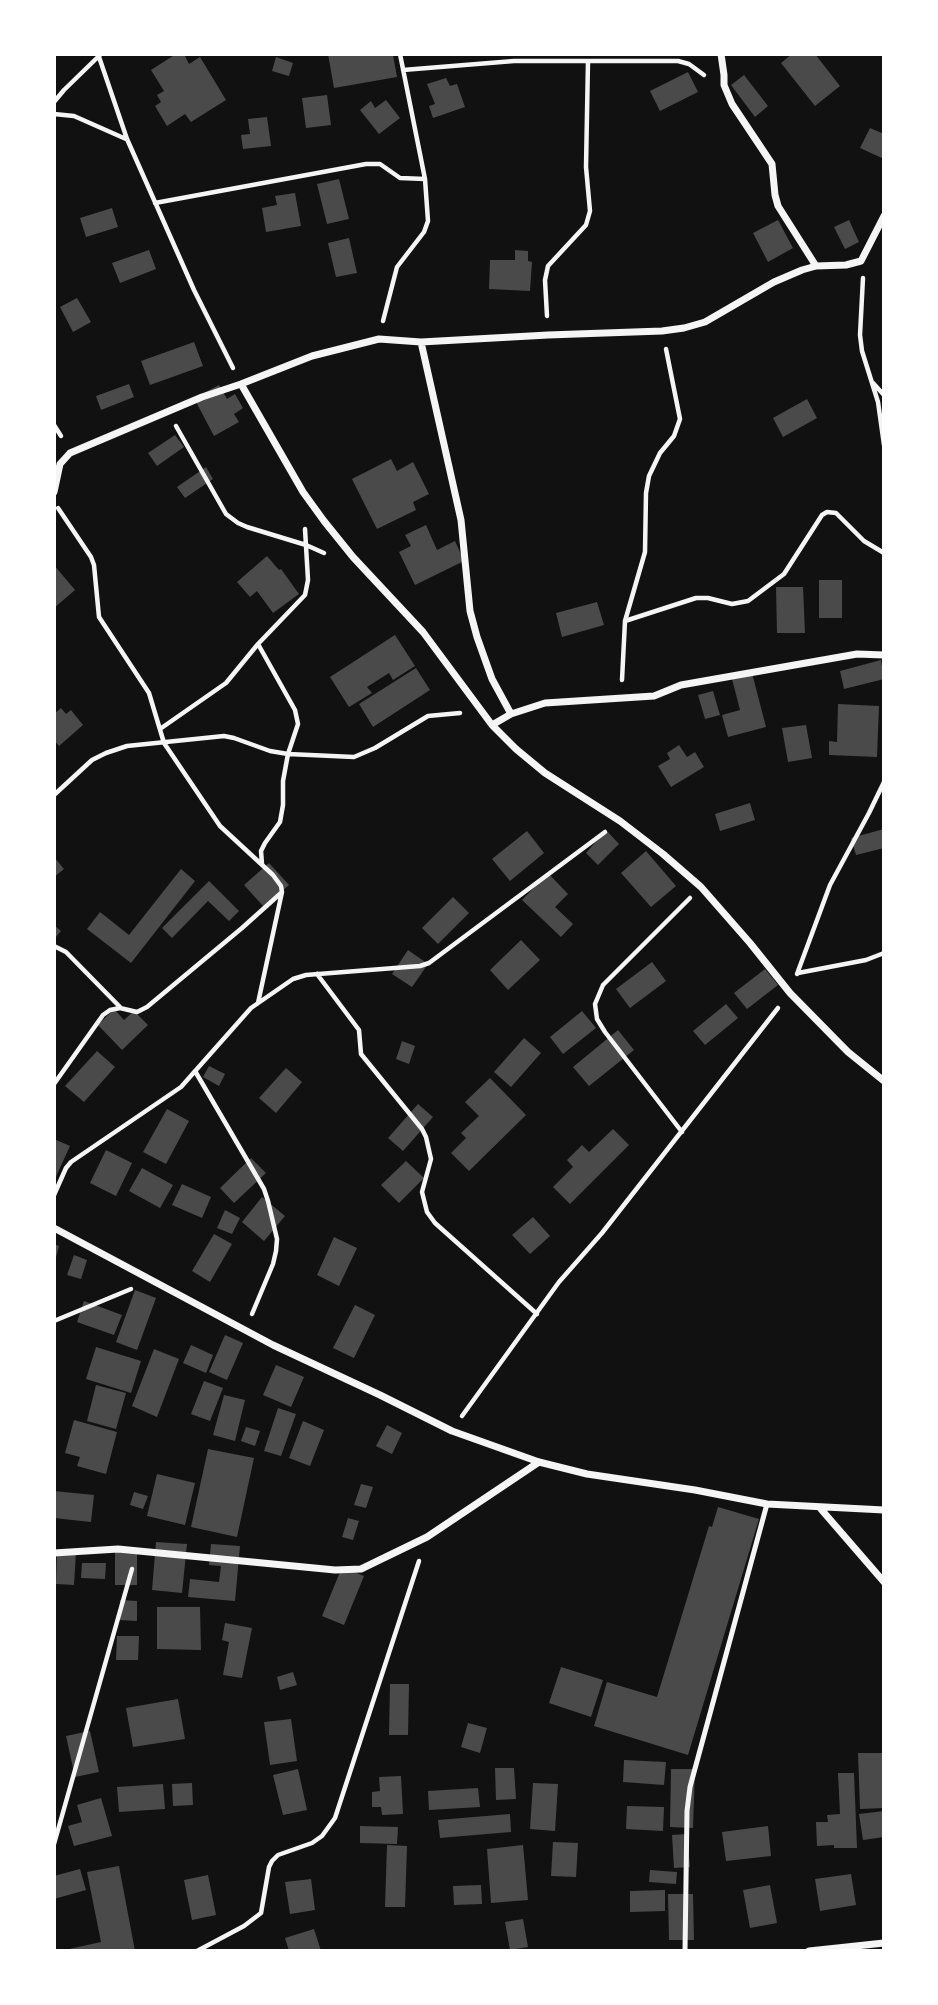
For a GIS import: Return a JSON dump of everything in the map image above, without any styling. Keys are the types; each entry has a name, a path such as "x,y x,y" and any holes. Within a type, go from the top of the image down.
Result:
{"street":[{"path":"721,54 724,85 733,104 772,164 778,205 816,266"},
{"path":"54,492 60,464 70,453 202,397 312,356 379,339 421,342 684,328 705,322 774,282 816,266 846,265 860,261 884,216"},
{"path":"421,342 461,520 470,611 492,679 512,714"},
{"path":"241,384 303,492 352,557 423,632 492,725 545,774 620,821 701,887 790,993 848,1052 884,1082"},
{"path":"492,725 512,714 545,703 654,696 681,685 857,654 884,655"},
{"path":"54,1228 273,1345 452,1431 538,1462 587,1474 767,1504 884,1510"},
{"path":"54,1553 118,1549 354,1571 368,1567 427,1537 538,1462"},
{"path":"820,1508 884,1582"},
{"path":"809,1951 884,1943"}],"lane":[{"path":"685,1951 687,1811 690,1787 767,1504"}],"path":[{"path":"379,339 397,267 427,224 425,179 400,54"},
{"path":"54,102 99,55 127,139 194,290 241,384"},
{"path":"403,70 514,61 684,62 728,92"},
{"path":"548,335 545,279 548,266 586,225 590,211 586,167 588,61"},
{"path":"54,114 74,116 127,139"},
{"path":"155,203 366,164 380,164 400,178 425,179"},
{"path":"864,256 860,335 862,351 878,402 884,445"},
{"path":"621,699 625,621 645,552 646,493 649,476 660,453 674,436 680,419 662,331"},
{"path":"871,381 884,395"},
{"path":"168,412 226,514 237,523 336,557 352,557"},
{"path":"160,729 226,683 258,644 305,595 308,580 303,492"},
{"path":"54,503 91,558 99,617 149,693 163,743 220,826 278,881 282,892 257,1003"},
{"path":"625,621 696,598 732,604 748,601 784,574 822,515 827,512 836,513 864,541 884,553"},
{"path":"258,644 297,716 298,724 288,754 280,822 261,851 262,865"},
{"path":"54,795 92,760 138,744 224,737 288,754 354,757 432,715 482,712"},
{"path":"452,1431 559,1282 602,1233 790,993 830,885 884,782"},
{"path":"54,1195 71,1162 174,1092 240,1019 257,1003 293,979 317,974 420,966 429,962 620,821"},
{"path":"681,1132 605,1032 597,1019 595,1004 603,985 701,887"},
{"path":"54,1084 103,1015 120,1008 136,1012 147,1007 282,892"},
{"path":"54,946 66,953 120,1008"},
{"path":"798,973 866,960 884,953"},
{"path":"317,974 359,1030 360,1054 426,1138 430,1159 422,1192 427,1212 435,1223 537,1314"},
{"path":"195,1071 264,1189 277,1239 273,1264 245,1331"},
{"path":"54,1321 151,1281"},
{"path":"197,1951 244,1926 261,1913 272,1861 312,1843 322,1836 335,1818 427,1537"},
{"path":"54,1844 136,1551"}],"building":[{"path":"176,54 184,54 189,64 200,57 226,100 191,122 185,114 167,126 155,106 161,102 157,95 164,91 151,70"},
{"path":"328,54 393,55 397,77 334,88"},
{"path":"792,54 815,54 840,86 815,106 781,63"},
{"path":"276,57 293,63 289,76 272,71"},
{"path":"688,72 698,92 660,111 650,91"},
{"path":"744,75 768,106 755,117 731,85"},
{"path":"446,78 450,86 457,84 465,107 433,118 429,106 435,104 427,84"},
{"path":"327,95 331,125 306,128 302,98"},
{"path":"386,100 400,118 379,134 360,110 371,101 375,108"},
{"path":"267,117 271,146 243,149 241,135 250,134 248,119"},
{"path":"870,128 884,134 884,159 860,148"},
{"path":"339,179 349,219 327,224 317,184"},
{"path":"295,193 301,226 266,232 262,208 277,205 275,196"},
{"path":"112,208 118,227 86,237 80,218"},
{"path":"778,220 793,248 768,262 753,233"},
{"path":"849,220 859,242 845,249 834,227"},
{"path":"349,238 357,273 336,277 328,243"},
{"path":"149,250 156,269 120,283 112,263"},
{"path":"515,250 528,251 528,261 532,262 530,291 489,289 490,260 515,260"},
{"path":"77,298 91,322 73,332 60,307"},
{"path":"194,342 203,366 150,385 141,361"},
{"path":"129,384 134,397 101,410 96,396"},
{"path":"219,385 227,399 235,394 243,408 234,414 239,422 214,436 194,398"},
{"path":"807,399 817,418 783,437 773,418"},
{"path":"175,435 184,447 157,466 148,453"},
{"path":"391,459 397,471 413,462 429,494 413,502 416,510 377,529 352,479"},
{"path":"206,467 213,479 185,498 177,487"},
{"path":"426,525 437,550 455,541 464,561 415,585 399,552 411,546 405,535"},
{"path":"267,556 281,569 299,594 273,613 257,591 250,597 237,582"},
{"path":"54,565 75,590 54,608"},
{"path":"819,580 842,580 842,618 819,618"},
{"path":"776,587 803,587 805,633 777,633"},
{"path":"597,602 604,625 562,637 556,613"},
{"path":"395,635 415,666 393,680 389,673 367,687 372,693 349,707 330,677"},
{"path":"881,660 884,679 844,689 840,671"},
{"path":"416,668 430,690 373,727 359,704"},
{"path":"752,673 766,727 728,737 722,715 740,710 732,679"},
{"path":"713,691 720,715 705,719 698,695"},
{"path":"838,704 879,706 877,757 829,755 829,741 837,742"},
{"path":"61,708 66,714 71,710 83,725 59,746 54,740 54,714"},
{"path":"806,725 812,758 788,762 782,728"},
{"path":"679,745 687,757 695,752 704,767 671,787 658,766 670,759 667,753"},
{"path":"750,803 755,820 720,831 715,814"},
{"path":"884,829 884,848 856,855 851,838"},
{"path":"606,830 619,844 598,865 586,853"},
{"path":"527,831 544,853 510,881 492,859"},
{"path":"646,851 676,886 651,907 621,873"},
{"path":"54,857 64,869 54,877"},
{"path":"269,863 289,885 264,907 244,885"},
{"path":"181,869 195,881 131,963 87,929 100,912 129,935"},
{"path":"548,873 568,894 555,907 573,924 561,937 522,900"},
{"path":"209,881 239,911 229,921 208,901 172,938 162,928"},
{"path":"453,897 469,913 438,944 422,928"},
{"path":"54,925 61,931 54,939"},
{"path":"521,940 540,960 508,990 490,970"},
{"path":"408,950 428,964 412,987 392,974"},
{"path":"652,962 666,981 630,1008 616,989"},
{"path":"765,969 778,985 747,1009 734,993"},
{"path":"726,1004 738,1018 705,1045 693,1031"},
{"path":"114,1009 124,1020 134,1011 148,1025 122,1050 98,1025"},
{"path":"582,1011 596,1028 563,1054 550,1037"},
{"path":"618,1030 634,1050 589,1086 573,1067"},
{"path":"524,1038 541,1053 511,1087 494,1072"},
{"path":"402,1041 415,1046 409,1064 396,1059"},
{"path":"97,1051 115,1067 84,1102 65,1086"},
{"path":"209,1066 225,1074 219,1086 203,1077"},
{"path":"286,1068 302,1082 276,1113 259,1098"},
{"path":"490,1078 526,1115 469,1171 451,1153 466,1138 461,1133 479,1116 465,1102"},
{"path":"418,1104 433,1117 403,1151 388,1138"},
{"path":"167,1109 189,1121 166,1164 143,1152"},
{"path":"613,1129 629,1145 570,1204 553,1187 573,1167 567,1160 582,1145 589,1152"},
{"path":"54,1139 70,1146 54,1181"},
{"path":"106,1150 132,1163 116,1196 90,1183"},
{"path":"251,1158 266,1173 234,1203 220,1188"},
{"path":"406,1161 424,1178 399,1203 381,1185"},
{"path":"142,1168 173,1185 160,1208 129,1191"},
{"path":"182,1184 211,1197 202,1218 172,1205"},
{"path":"262,1197 285,1216 264,1241 242,1222"},
{"path":"225,1210 240,1218 232,1234 217,1228"},
{"path":"533,1217 550,1236 530,1254 512,1235"},
{"path":"214,1234 232,1244 210,1282 192,1271"},
{"path":"334,1237 357,1248 339,1286 317,1275"},
{"path":"54,1244 59,1246 55,1261 54,1261"},
{"path":"74,1255 87,1260 81,1279 67,1275"},
{"path":"135,1290 156,1298 137,1350 116,1342"},
{"path":"84,1301 122,1315 114,1335 77,1322"},
{"path":"355,1305 375,1315 354,1358 333,1348"},
{"path":"225,1335 243,1343 227,1380 209,1372"},
{"path":"191,1345 213,1355 206,1373 183,1363"},
{"path":"96,1347 141,1361 131,1393 86,1379"},
{"path":"154,1349 179,1359 157,1417 132,1406"},
{"path":"276,1365 304,1377 291,1407 263,1395"},
{"path":"204,1381 223,1388 210,1421 191,1414"},
{"path":"96,1385 126,1393 116,1429 87,1421"},
{"path":"224,1395 245,1400 235,1441 213,1435"},
{"path":"278,1408 296,1414 281,1456 264,1451"},
{"path":"74,1420 117,1432 106,1474 77,1466 80,1457 65,1453"},
{"path":"303,1421 324,1430 310,1466 289,1458"},
{"path":"387,1425 402,1433 392,1454 376,1446"},
{"path":"246,1427 260,1431 255,1446 241,1441"},
{"path":"208,1449 254,1458 237,1537 191,1527"},
{"path":"157,1474 195,1483 185,1525 147,1516"},
{"path":"361,1484 373,1487 366,1508 354,1505"},
{"path":"54,1491 94,1495 91,1522 54,1518"},
{"path":"134,1492 148,1496 143,1509 130,1505"},
{"path":"718,1507 759,1519 688,1755 594,1726 607,1682 657,1697 709,1526 712,1527"},
{"path":"348,1518 359,1521 353,1540 342,1537"},
{"path":"156,1542 187,1544 182,1593 152,1590"},
{"path":"211,1544 240,1546 235,1601 188,1597 190,1579 219,1582 221,1566 209,1565"},
{"path":"115,1547 137,1548 137,1585 115,1585"},
{"path":"57,1551 76,1551 74,1585 56,1584"},
{"path":"82,1563 106,1563 105,1579 81,1578"},
{"path":"342,1567 364,1576 344,1625 322,1616"},
{"path":"120,1600 137,1601 137,1621 119,1620"},
{"path":"157,1607 200,1607 201,1650 157,1649"},
{"path":"225,1623 252,1628 242,1678 223,1675 229,1642 222,1640"},
{"path":"117,1636 139,1636 138,1660 116,1660"},
{"path":"561,1667 603,1680 591,1717 549,1703"},
{"path":"293,1672 297,1685 280,1690 277,1677"},
{"path":"390,1684 409,1684 408,1735 389,1735"},
{"path":"178,1699 185,1739 133,1747 126,1708"},
{"path":"291,1719 297,1761 270,1765 264,1722"},
{"path":"468,1723 487,1728 480,1753 461,1747"},
{"path":"90,1731 99,1772 75,1777 66,1736"},
{"path":"858,1753 884,1753 884,1808 860,1809"},
{"path":"624,1760 666,1762 664,1785 623,1782"},
{"path":"495,1768 514,1768 516,1799 496,1800"},
{"path":"298,1769 307,1810 283,1815 273,1775"},
{"path":"671,1769 695,1769 693,1828 670,1827"},
{"path":"838,1773 854,1773 857,1848 817,1846 816,1822 828,1822 827,1815 840,1814"},
{"path":"401,1776 403,1814 382,1815 381,1807 372,1807 372,1792 380,1791 379,1777"},
{"path":"192,1783 193,1805 173,1806 172,1784"},
{"path":"533,1783 558,1784 555,1831 530,1829"},
{"path":"163,1784 165,1809 119,1812 117,1787"},
{"path":"478,1788 480,1807 429,1810 428,1791"},
{"path":"101,1798 112,1836 74,1846 68,1826 82,1822 77,1805"},
{"path":"627,1806 664,1807 663,1831 626,1829"},
{"path":"884,1811 884,1837 863,1840 859,1814"},
{"path":"510,1814 511,1832 440,1838 438,1820"},
{"path":"360,1826 398,1827 397,1844 360,1843"},
{"path":"768,1826 771,1856 726,1861 722,1832"},
{"path":"687,1834 690,1867 674,1868 672,1835"},
{"path":"553,1842 578,1843 576,1877 551,1876"},
{"path":"387,1845 407,1846 405,1907 385,1907"},
{"path":"523,1845 528,1900 491,1903 487,1849"},
{"path":"119,1866 135,1951 60,1951 101,1942 87,1872"},
{"path":"80,1869 86,1890 54,1899 54,1876"},
{"path":"650,1870 677,1872 676,1884 649,1882"},
{"path":"851,1874 856,1905 820,1911 815,1879"},
{"path":"208,1875 216,1915 192,1920 184,1880"},
{"path":"311,1879 315,1910 290,1914 285,1882"},
{"path":"481,1885 482,1904 454,1905 453,1886"},
{"path":"770,1885 777,1923 750,1928 743,1890"},
{"path":"665,1890 665,1911 630,1912 630,1891"},
{"path":"668,1894 693,1894 694,1940 669,1940"},
{"path":"523,1919 528,1947 510,1950 505,1922"},
{"path":"314,1929 321,1951 289,1951 285,1938"}]}
